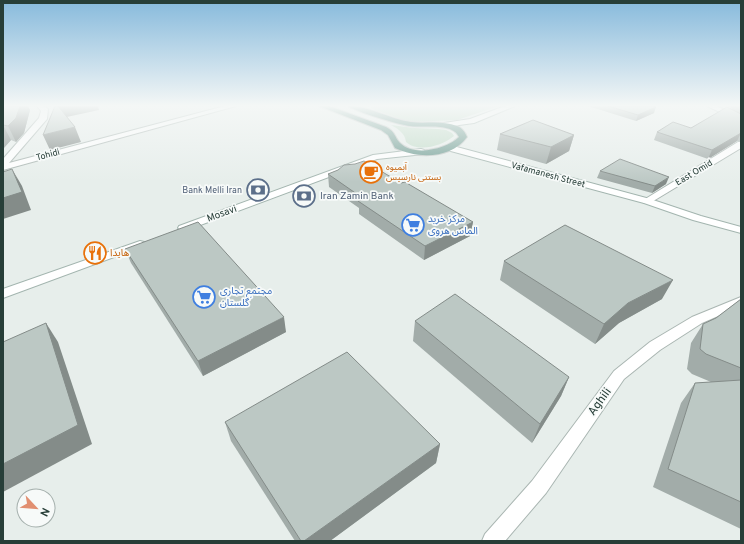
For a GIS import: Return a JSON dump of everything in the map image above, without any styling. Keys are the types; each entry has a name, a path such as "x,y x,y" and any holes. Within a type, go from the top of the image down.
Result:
{"main road":[{"path":"388,131 398,145 408,150 421,152 450,148 459,143 463,137 460,131"}],"street":[{"path":"3,166 32,131"},
{"name":"Tohidi","path":"3,166 136,131"},
{"path":"463,137 465,131"},
{"name":"East Omid","path":"647,201 741,144"},
{"name":"Vafamanesh Street","path":"450,148 647,201 700,212 741,223"},
{"name":"Mosavi","path":"175,231 376,157 421,152"},
{"name":"Vafamanesh Street","path":"647,201 697,218 741,230"},
{"path":"3,294 153,239"},
{"name":"Aghili","path":"492,541 539,487 619,375 661,342 696,320 741,301"}],"green space":[{"path":"400,131 449,131 454,136 443,143 423,148 406,142"}],"building":[{"path":"44,131 57,131 43,135"},
{"path":"506,131 564,131 574,135 551,147 500,134"},
{"path":"741,131 741,133 712,150 657,132"},
{"path":"620,159 669,177 655,186 600,171"},
{"name":"مرکز خرید الماس هروی","path":"364,161 401,183 405,182 473,222 425,246 358,201 364,199 328,174 338,170 344,165"},
{"path":"12,169 22,192 3,198 3,172"},
{"name":"مجتمع تجاری گلستان","path":"198,222 284,317 198,361 125,249"},
{"path":"565,225 673,280 628,303 604,324 504,261"},
{"path":"455,294 569,377 540,424 415,321"},
{"path":"741,299 741,368 706,354 700,349 703,324 716,318"},
{"path":"46,323 78,425 3,464 3,342"},
{"path":"347,352 440,444 304,541 301,541 225,422"},
{"path":"741,380 741,502 668,469 695,383"}],"place":[{"name":"آبمیوه بستنی نارسیس","path":"371,172"},
{"name":"Bank Melli Iran","path":"258,190"},
{"name":"Iran Zamin Bank","path":"304,196"},
{"name":"مرکز خرید الماس هروی","path":"413,225"},
{"name":"هایدا","path":"95,253"},
{"name":"مجتمع تجاری گلستان","path":"204,297"}]}
